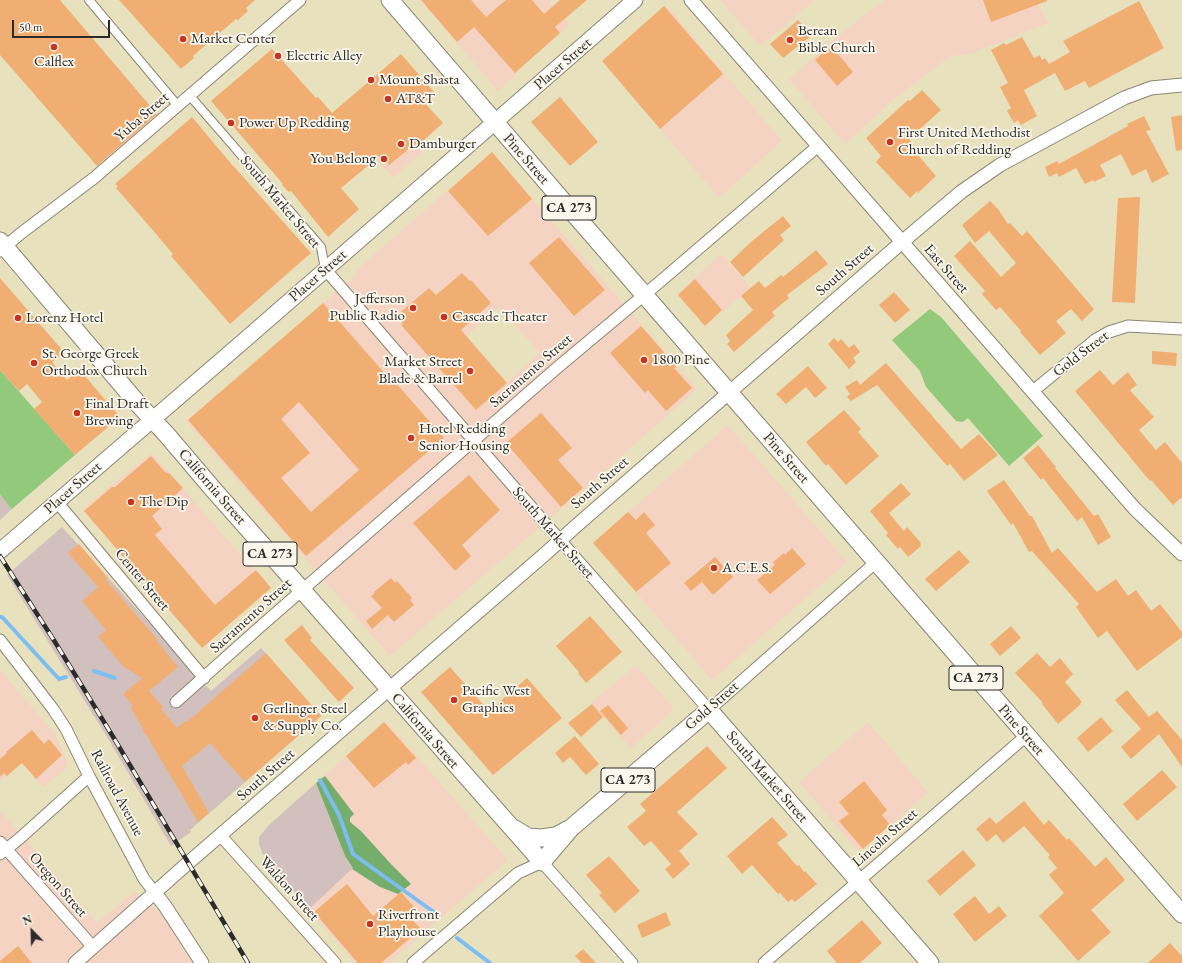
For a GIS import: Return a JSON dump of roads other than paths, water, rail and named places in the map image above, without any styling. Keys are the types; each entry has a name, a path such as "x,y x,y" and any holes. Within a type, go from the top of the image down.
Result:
{"main road":[{"name":"Pine Street","path":"390,0 1026,736 1182,914"},
{"name":"Placer Street","path":"0,551 153,420 635,0"},
{"name":"California Street","path":"2,247 388,689 542,862"},
{"name":"Gold Street","path":"541,838 556,836 571,828 709,710"},
{"name":"South Market Street","path":"709,710 930,963"},
{"name":"California Street","path":"504,821 528,836 541,838"},
{"name":"CA 273","path":"542,862 571,828"}],"street":[{"path":"89,0 178,106"},
{"name":"Yuba Street","path":"2,247 94,178 300,0"},
{"name":"East Street","path":"691,0 1134,509 1182,554"},
{"name":"South Street","path":"75,963 220,835 961,192 1004,162 1124,98 1140,91 1155,87 1182,85"},
{"name":"South Market Street","path":"190,96 321,247 326,269 473,441 709,710"},
{"name":"Sacramento Street","path":"176,702 558,367 818,146"},
{"name":"Gold Street","path":"1032,392 1095,340 1109,332 1128,326 1182,329"},
{"name":"Center Street","path":"57,502 204,678"},
{"name":"Gold Street","path":"709,710 876,562"},
{"name":"Railroad Avenue","path":"0,640 53,709 66,729 89,776 144,879 166,906 202,963"},
{"name":"Lincoln Street","path":"764,963 1026,736"},
{"path":"2,849 89,776"},
{"name":"Waldon Street","path":"220,835 335,963"},
{"name":"Oregon Street","path":"2,849 93,947"},
{"path":"419,961 518,873 542,862"},
{"name":"California Street","path":"542,862 632,963"}],"waterway":[{"path":"0,617 2,617 59,679 66,677"},
{"path":"94,671 115,678"},
{"path":"320,780 339,815 353,854 438,915"},
{"path":"457,938 490,963"}],"railway":[{"path":"0,556 112,735 248,963"}],"place":[{"name":"Market Center","path":"183,39"},
{"name":"Berean Bible Church","path":"790,40"},
{"name":"Calflex","path":"54,47"},
{"name":"Electric Alley","path":"278,56"},
{"name":"Mount Shasta","path":"371,80"},
{"name":"AT&T","path":"388,99"},
{"name":"Power Up Redding","path":"231,123"},
{"name":"First United Methodist Church of Redding","path":"890,142"},
{"name":"Damburger","path":"401,144"},
{"name":"You Belong","path":"384,159"},
{"name":"Jefferson Public Radio","path":"413,308"},
{"name":"Cascade Theater","path":"444,317"},
{"name":"Lorenz Hotel","path":"18,318"},
{"name":"1800 Pine","path":"644,360"},
{"name":"St. George Greek Orthodox Church","path":"34,363"},
{"name":"Market Street Blade & Barrel","path":"470,371"},
{"name":"Final Draft Brewing","path":"77,413"},
{"name":"Hotel Redding Senior Housing","path":"411,438"},
{"name":"The Dip","path":"131,502"},
{"name":"A.C.E.S.","path":"714,568"},
{"name":"Pacific West Graphics","path":"454,700"},
{"name":"Gerlinger Steel & Supply Co.","path":"255,718"},
{"name":"Riverfront Playhouse","path":"370,924"}]}
